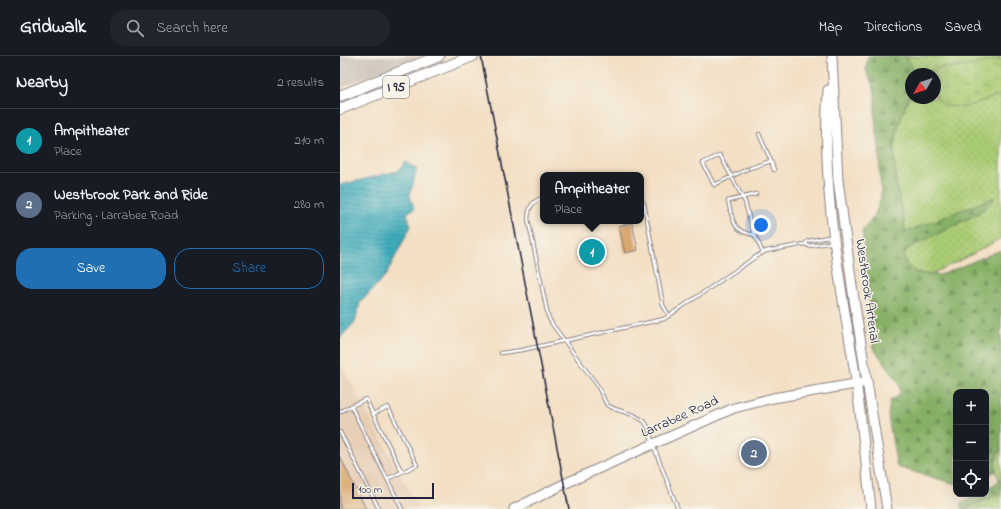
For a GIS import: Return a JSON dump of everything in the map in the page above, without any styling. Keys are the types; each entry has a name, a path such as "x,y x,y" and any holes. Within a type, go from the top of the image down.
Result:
{"highway":[{"name":"I 95","path":"340,96 439,56"},
{"name":"I 95","path":"340,109 473,56"}],"main road":[{"name":"Westbrook Arterial","path":"832,56 838,180 845,238 887,509"},
{"name":"Westbrook Arterial","path":"832,76 828,90 827,105 827,152 832,240 856,384 871,509"},
{"name":"Larrabee Road","path":"514,509 564,484 734,408 773,398 867,382"}],"lane":[{"path":"759,134 774,170"},
{"path":"763,253 742,197 731,176 720,155 702,163 714,185 731,176 771,161"},
{"path":"755,235 744,234 738,229 733,220 728,201 756,194"},
{"path":"540,199 529,208 528,219 548,316 564,341 597,385 607,404 615,409 634,415 644,421 648,427 653,445 678,509"},
{"path":"644,204 664,305 669,317"},
{"path":"501,353 664,320 766,251 805,244 808,241 828,237 832,240"},
{"path":"805,244 809,246 829,243 832,240 845,238"},
{"path":"340,412 366,399 402,472"},
{"path":"351,406 402,509"},
{"path":"373,414 388,407 417,465 387,479"},
{"path":"340,432 379,509"}],"shaded area":[{"path":"340,56 420,56 340,88"},
{"path":"340,362 419,509 340,509"}],"green space":[{"path":"868,56 906,56 913,68 905,68 905,104 906,104 900,120 894,149 896,181 906,232 995,197 988,206 975,215 907,249 904,256 907,266 916,273 940,275 1001,250 1001,449 995,459 996,471 989,474 989,389 953,389 953,483 897,467 888,416 890,401 900,394 899,383 873,348 868,281 862,230 874,217 881,198 879,148 875,118 875,91 866,70"},
{"path":"906,56 1001,56 1001,238 973,254 931,274 916,273 907,266 904,256 907,249 975,215 994,198 906,233 894,170 894,149 900,120 906,104 941,104 941,68 913,68"},
{"path":"1001,59 1001,95 965,107 945,106 941,102 941,68 937,68 961,67"},
{"path":"1001,449 1001,480 999,481 996,472 996,464 997,457"},
{"path":"1001,480 1001,493 962,509 960,505 972,497 989,497 989,487"},
{"path":"1001,493 1001,509 965,509"}],"water":[{"path":"406,162 417,169 410,195 414,209 407,213 411,226 386,275 360,303 355,322 340,338 340,185 398,171"}],"building":[{"path":"632,224 638,250 625,253 619,226"},
{"path":"340,457 366,509 340,509"}],"railway":[{"path":"481,56 569,509"}],"place":[{"name":"Ampitheater","path":"592,252"},
{"name":"Westbrook Park and Ride","path":"754,453"}]}
